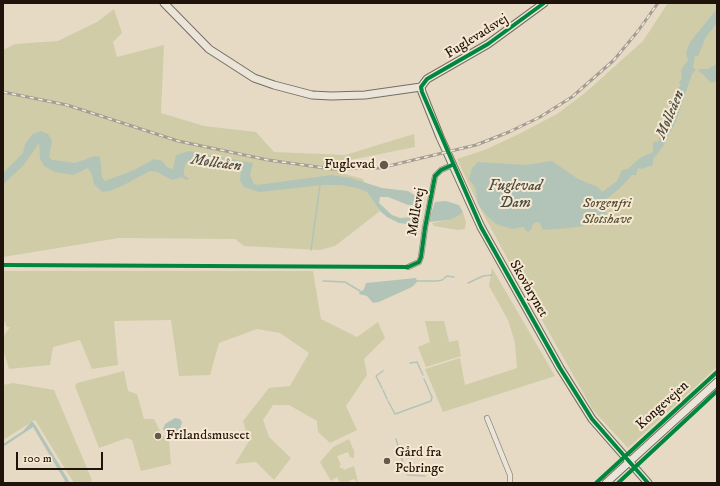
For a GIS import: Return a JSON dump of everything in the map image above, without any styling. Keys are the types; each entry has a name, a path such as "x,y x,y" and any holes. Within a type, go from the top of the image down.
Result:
{"street":[{"path":"164,3 209,49 254,78 274,85 312,95 331,96 365,96 421,87"},
{"name":"Fuglevadsvej","path":"421,87 427,79 488,44 544,3"},
{"name":"Skovbrynet","path":"421,87 452,165 492,247 579,400 592,418 648,483"},
{"name":"Møllevej","path":"408,267 419,262 421,257 428,208 435,176 441,170 452,165"},
{"name":"Kongevejen","path":"606,483 717,382"},
{"path":"487,418 510,475 510,483"}],"green space":[{"name":"Sorgenfri Slotshave","path":"668,3 717,3 717,367 628,448 593,410 513,269 480,208 457,159 487,149 557,114 585,93 643,41"},
{"path":"114,9 122,33 113,42 117,57 164,45 161,113 204,126 256,132 274,152 345,155 414,134 415,147 345,161 345,174 363,179 367,192 380,211 335,246 320,250 244,246 235,239 119,238 3,257 3,50 15,44 58,41 97,22"},
{"path":"463,212 466,223 465,229 458,230 434,226 432,223 450,220"},
{"path":"492,268 555,376 443,412 425,369 460,358 465,385 517,368 515,343 508,320 489,286"},
{"path":"3,271 313,271 321,319 357,337 378,322 385,338 364,359 367,375 346,406 357,430 330,443 318,432 317,421 289,405 273,405 263,420 269,437 291,458 274,480 256,462 235,464 249,441 243,421 269,388 290,386 309,353 280,333 257,329 219,343 210,375 179,376 171,320 114,321 118,365 92,369 80,340 53,347 50,365 9,369 3,349 3,337 10,327 7,327 3,319"},
{"path":"425,321 444,321 449,342 458,340 461,356 426,367 418,347 430,342"},
{"path":"124,371 128,391 137,394 144,419 154,419 162,435 169,440 171,464 141,471 132,440 127,438 99,448 75,386 77,383"},
{"path":"13,383 54,390 92,480 90,483 74,483 35,420 3,440 3,385"},
{"path":"349,439 354,451 354,458 350,457 348,452 337,456 341,465 339,466 344,470 354,466 358,483 354,479 349,481 350,483 340,483 337,477 331,481 320,462 333,447"}],"water":[{"name":"Fuglevad Dam","path":"717,9 717,23 706,37 698,56 695,56 693,68 696,70 692,74 676,121 662,148 653,159 653,165 641,169 638,168 636,175 632,175 619,189 605,200 607,211 605,215 594,218 583,226 569,228 543,230 540,223 536,222 528,232 523,227 512,229 496,224 487,216 478,204 475,187 469,179 472,168 478,162 526,165 552,161 578,179 598,187 602,192 617,181 622,170 628,169 640,158 653,152 653,142 659,141 660,126 676,95 676,90 681,85 679,82 682,79 681,70 688,60 686,53 690,42"},
{"path":"717,64 717,81 711,83 703,74 699,72 699,69 708,69"},
{"name":"Mølleåen","path":"41,131 48,134 52,141 49,157 52,160 75,163 95,156 100,157 102,177 105,181 134,170 154,159 162,161 168,168 173,169 176,155 189,151 253,163 250,175 254,184 257,185 332,175 351,178 382,188 408,191 419,198 417,205 408,205 388,197 380,197 379,203 392,215 400,218 412,217 413,222 407,224 399,223 387,217 380,211 367,192 357,188 341,185 323,185 259,192 244,187 240,181 241,169 192,161 186,163 184,170 184,175 189,179 186,180 182,177 172,180 157,172 150,171 122,186 110,191 102,192 94,184 92,175 88,168 73,175 55,172 44,166 40,159 39,143 23,166 3,184 3,173 23,153 25,144 33,134"},
{"path":"446,201 459,205 463,212 450,220 428,222 435,202"},
{"path":"416,278 417,282 412,287 379,302 373,303 367,296 359,294 360,291 364,289 366,283"},
{"path":"175,418 180,419 182,422 180,430 166,433 163,429 165,424"},
{"path":"31,422 33,422 36,426 70,483 63,483 65,481 33,427 3,447 3,444 23,431"}],"waterway":[{"path":"311,250 320,185"},
{"path":"468,283 483,276 492,275"},
{"path":"416,281 437,281 442,280 447,276 454,277"},
{"path":"323,281 345,282 360,291"},
{"path":"410,363 417,362 423,375"},
{"path":"382,388 376,376 383,371"},
{"path":"388,401 395,414 431,401 432,397 424,379"},
{"path":"383,390 387,399"},
{"path":"396,439 403,463"},
{"path":"404,467 408,475 425,476"}],"railway":[{"path":"3,92 67,105 178,141 268,160 332,169 380,168 476,145 509,132 540,117 572,97 614,60 638,31 658,3"}],"cycle path":[{"path":"544,3 488,44 427,79 421,87 422,92 481,227 560,368 592,419 648,483"},
{"path":"3,265 408,267 419,262 421,257 435,176 441,170 452,165"},
{"path":"596,483 717,372"},
{"path":"618,483 717,391"}],"place":[{"name":"Fuglevad","path":"384,165"},
{"name":"Frilandsmuseet","path":"158,436"},
{"name":"Gård fra Pebringe","path":"387,461"}]}
